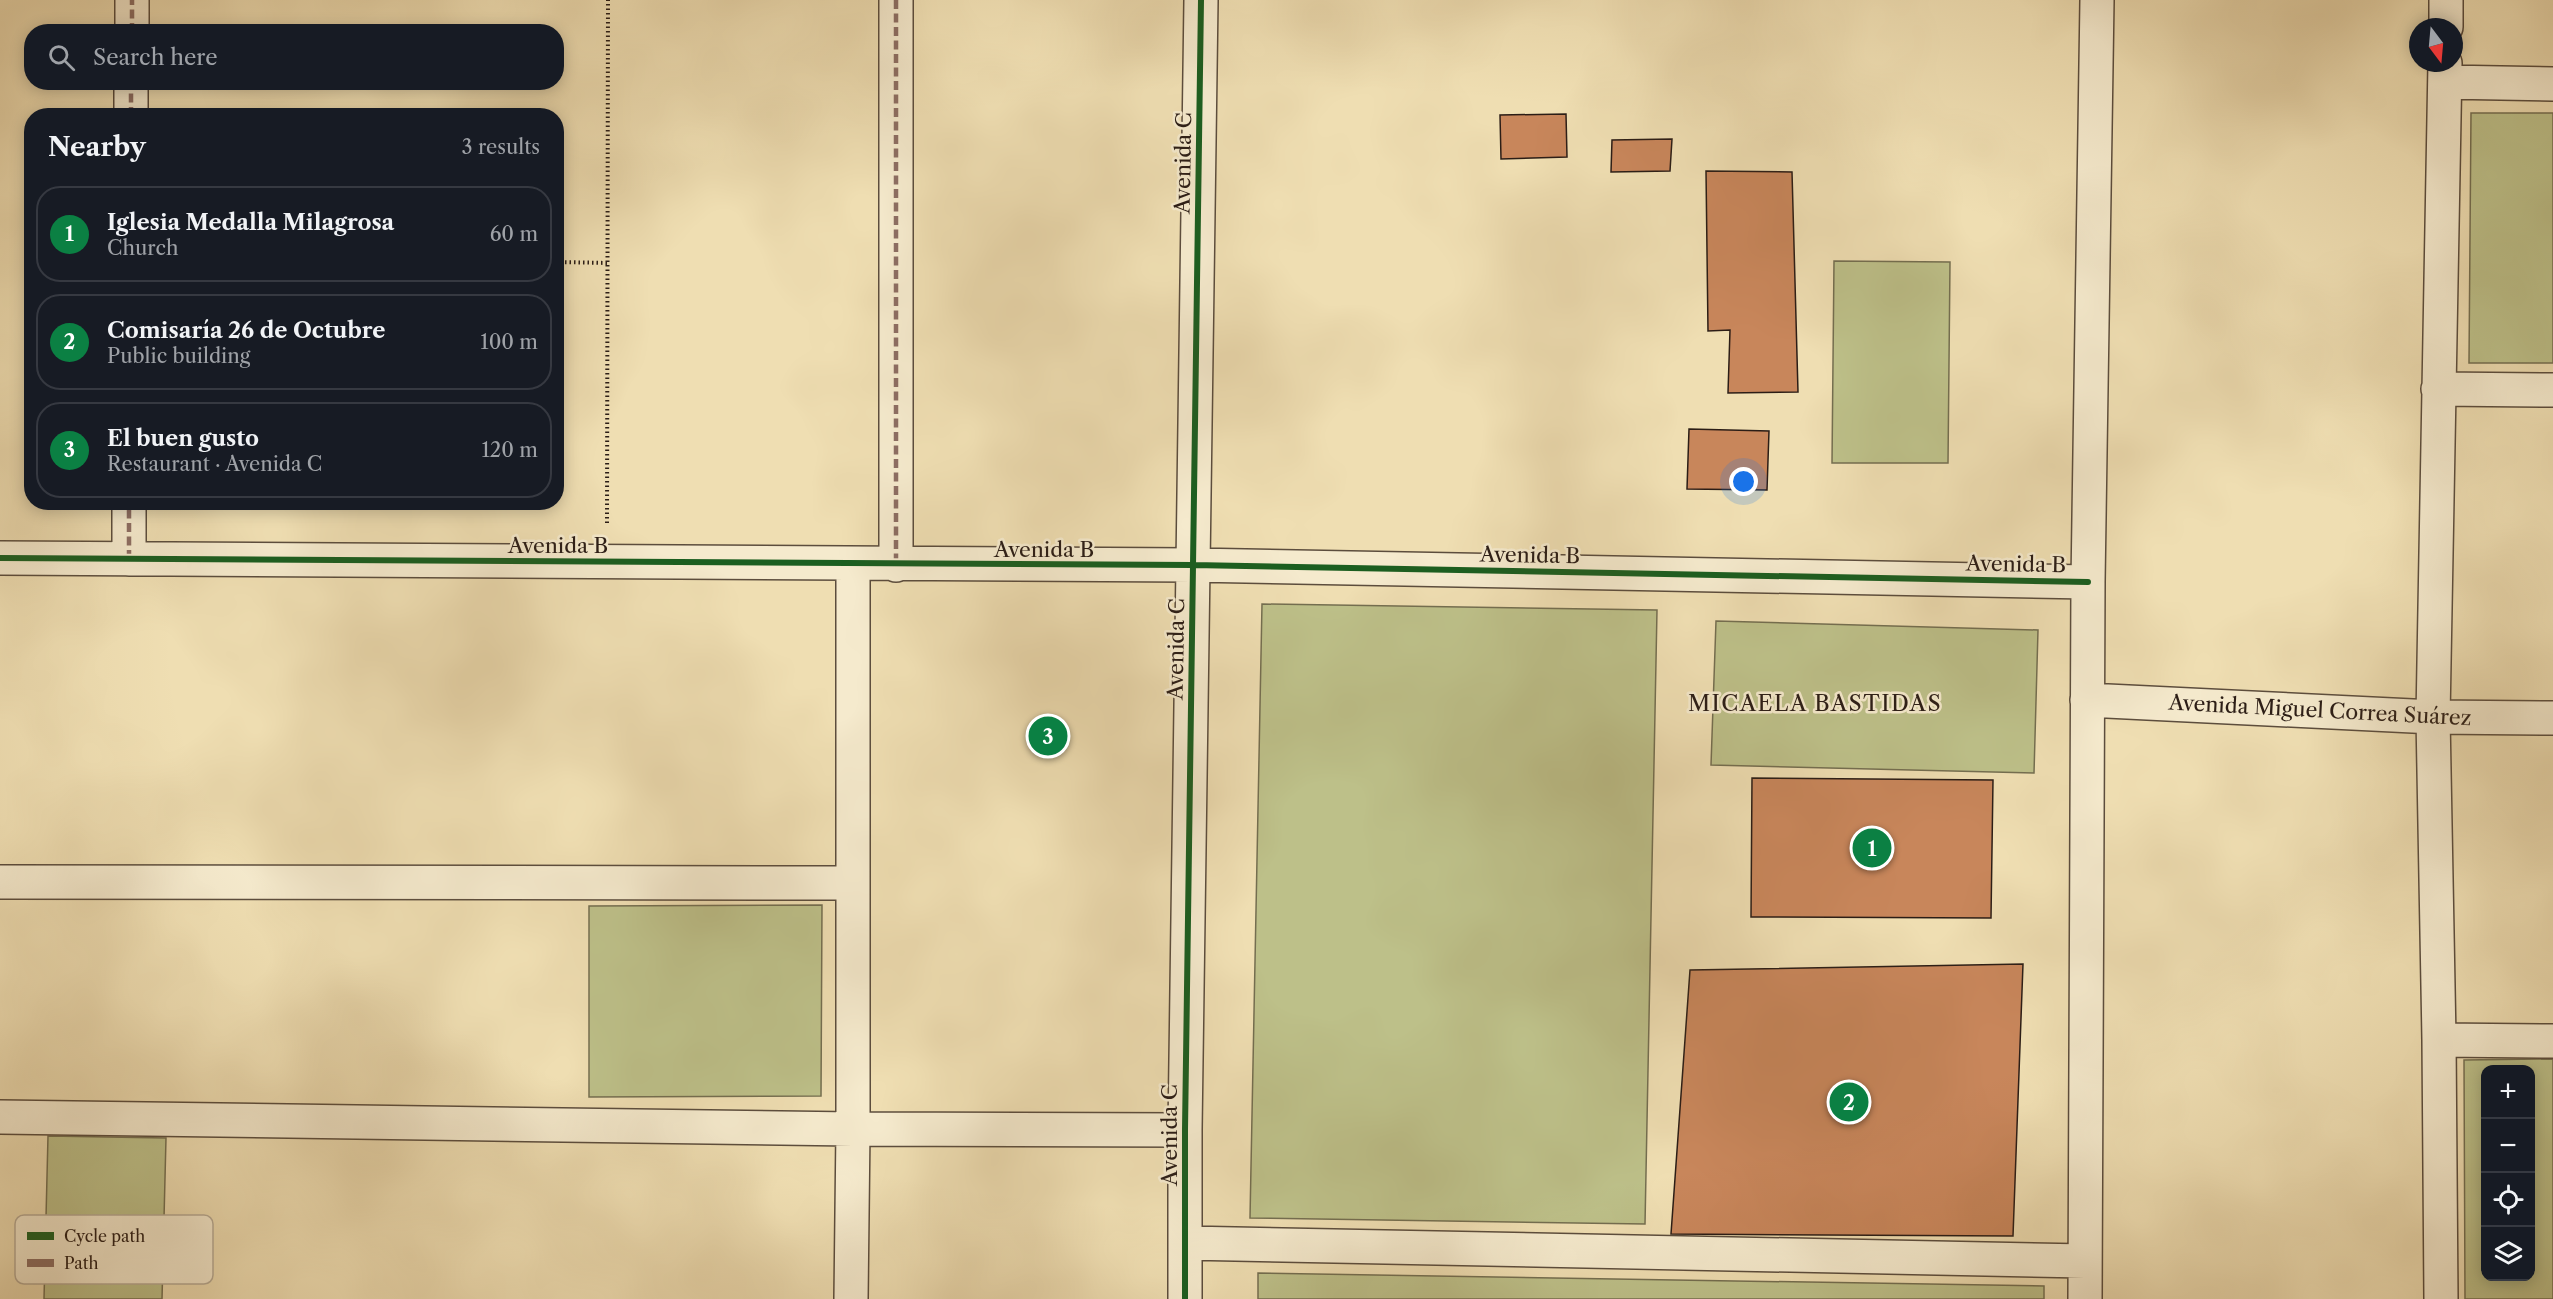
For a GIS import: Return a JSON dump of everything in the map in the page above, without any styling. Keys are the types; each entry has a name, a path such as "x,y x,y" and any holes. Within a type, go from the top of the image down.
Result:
{"street":[{"path":"132,0 132,24"},
{"path":"896,0 896,565"},
{"name":"Avenida C","path":"1185,1299 1185,1130 1202,0"},
{"path":"2085,1299 2088,582 2097,0"},
{"path":"2446,0 2446,18"},
{"path":"2441,1299 2433,717 2445,72 2553,84"},
{"path":"131,108 132,90"},
{"path":"2438,389 2553,390"},
{"path":"129,510 129,559"},
{"name":"Avenida B","path":"0,558 1193,566 2088,582"},
{"path":"851,1299 853,565"},
{"name":"Avenida Miguel Correa Suárez","path":"2087,700 2433,717 2553,718"},
{"path":"0,882 852,883"},
{"path":"2439,1040 2553,1041"},
{"path":"0,1117 853,1130 1185,1130"},
{"path":"1186,1242 2085,1261"}],"path":[{"path":"607,562 608,0"},
{"path":"564,262 609,263"}],"green space":[{"path":"2471,113 2553,113 2553,363 2469,363"},
{"path":"1834,261 1950,262 1948,463 1832,463"},
{"path":"1262,604 1657,610 1645,1224 1250,1218"},
{"path":"1716,621 2038,630 2034,773 1711,765"},
{"path":"822,905 821,1096 589,1097 589,906"},
{"path":"2553,1059 2553,1299 2465,1299 2464,1060"},
{"path":"48,1136 166,1138 164,1215 46,1215"},
{"path":"1258,1273 2044,1286 2044,1299 1258,1299"},
{"path":"44,1284 162,1284 162,1299 44,1299"}],"building":[{"path":"1566,114 1567,157 1501,159 1500,115"},
{"path":"1672,139 1670,171 1611,172 1612,140"},
{"path":"1706,171 1792,172 1798,392 1728,393 1730,330 1708,331"},
{"path":"1689,429 1769,431 1767,490 1687,489"},
{"path":"1752,778 1993,780 1991,918 1751,917"},
{"path":"2023,964 2013,1236 1671,1234 1690,970"}],"marked path":[{"path":"132,0 132,24"},
{"path":"896,0 896,565"},
{"path":"131,90 131,108"},
{"path":"129,510 129,559"}],"cycle path":[{"path":"1185,1299 1185,1130 1201,0"},
{"path":"0,558 1193,565 2088,582"}],"place":[{"name":"El buen gusto","path":"1048,736"},
{"name":"Iglesia Medalla Milagrosa","path":"1872,848"},
{"name":"Comisaría 26 de Octubre","path":"1849,1102"}],"district":[{"name":"MICAELA BASTIDAS","path":"1815,703"}]}
